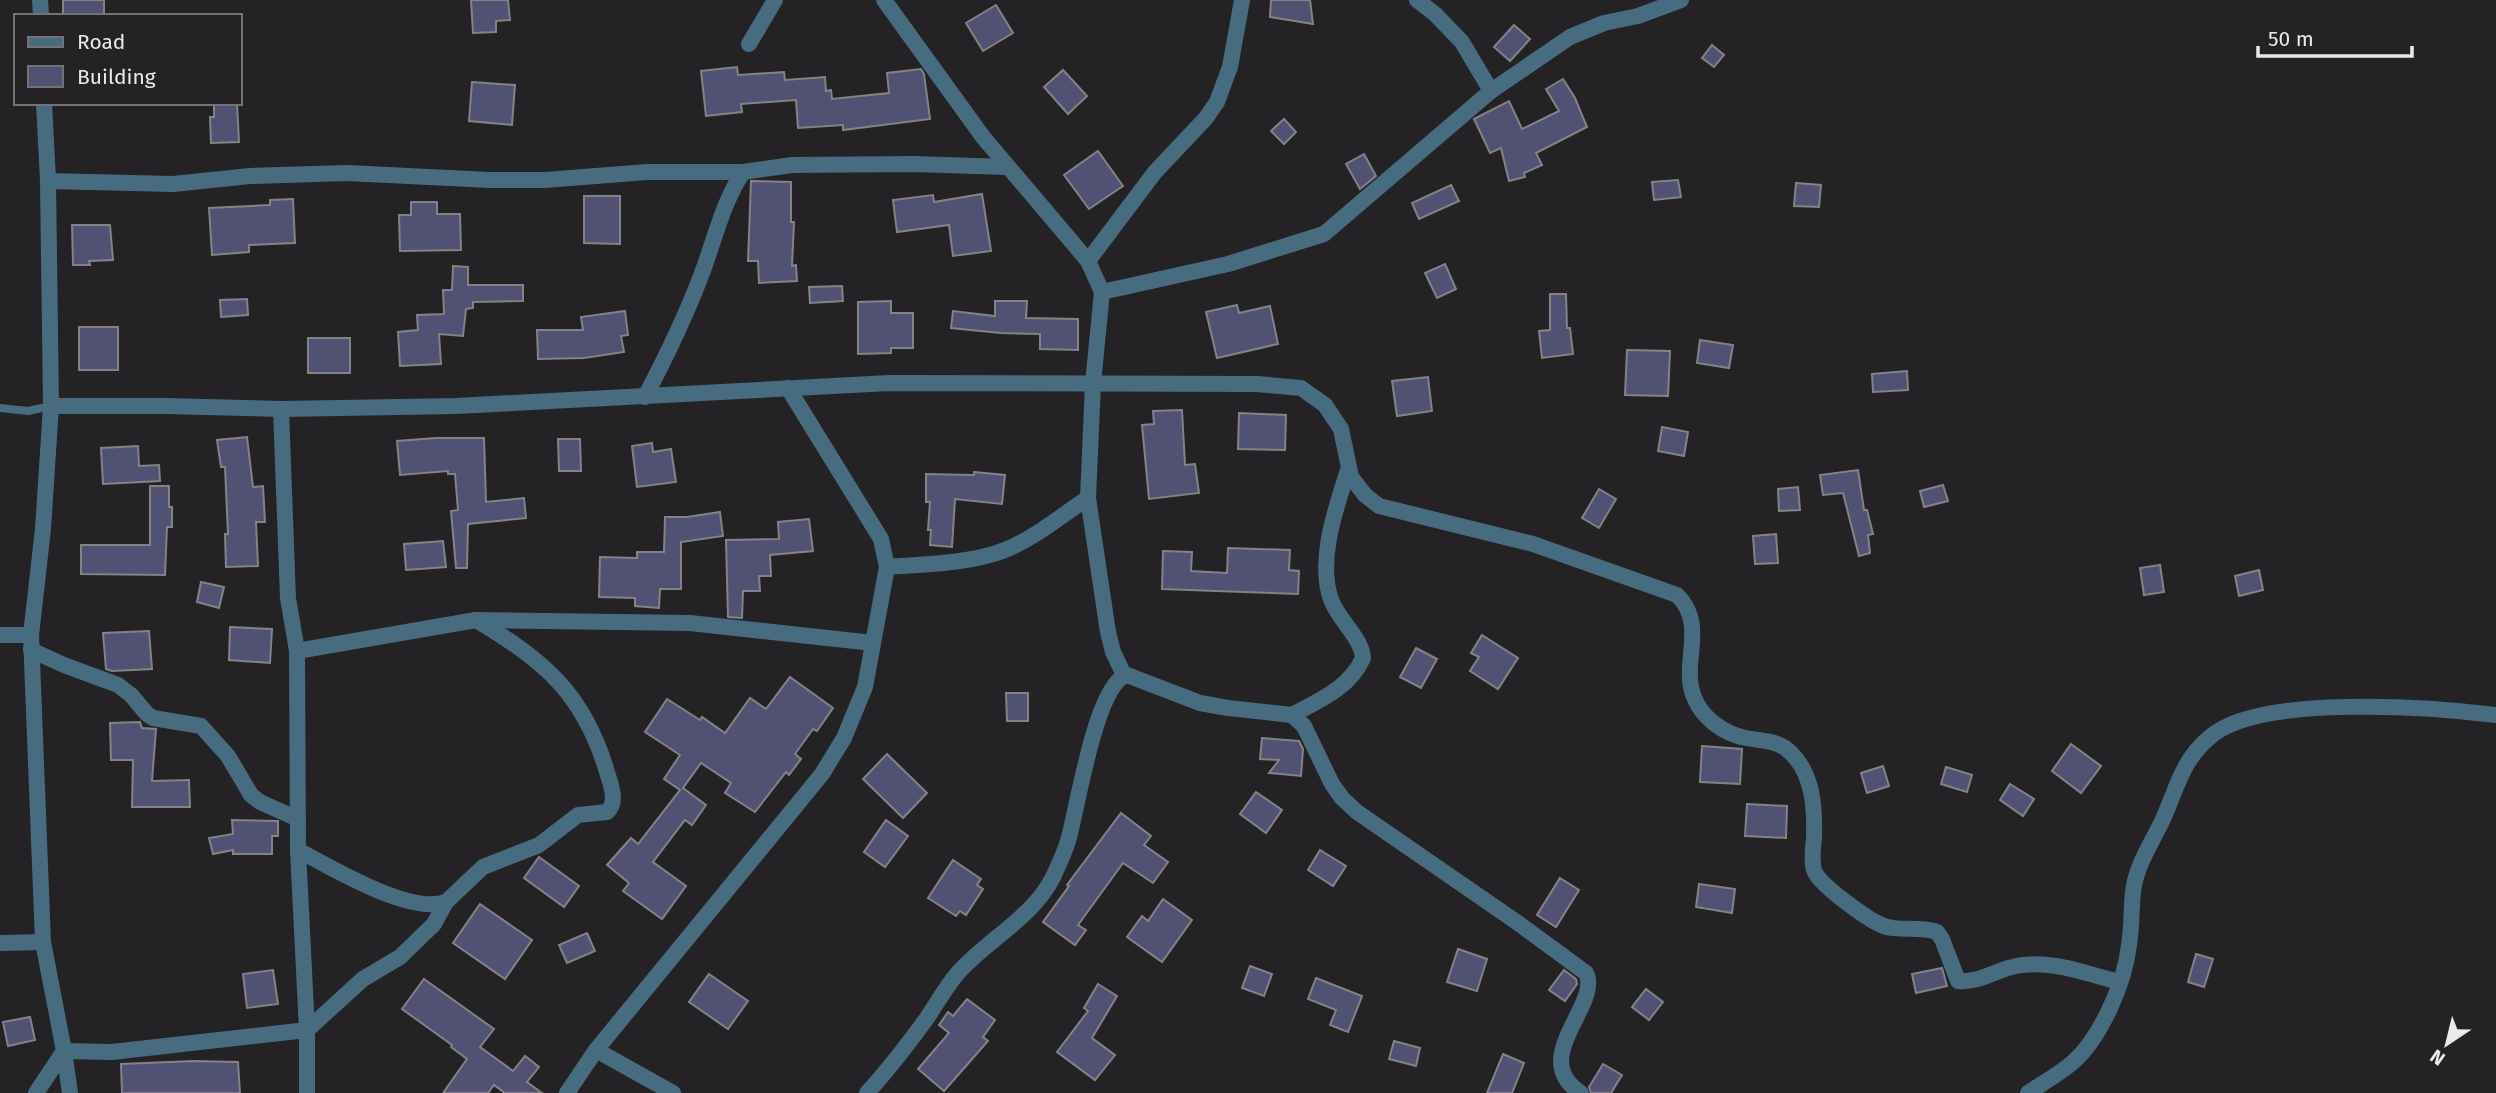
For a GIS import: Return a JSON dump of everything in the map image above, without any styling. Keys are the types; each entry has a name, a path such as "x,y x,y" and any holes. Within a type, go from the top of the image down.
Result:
{"street":[{"path":"749,44 775,0"},
{"path":"884,0 983,137 1088,261 1102,292 1093,383 1088,498 1108,632 1113,652 1124,675"},
{"path":"1088,261 1155,172 1206,118 1217,102 1230,67 1242,0"},
{"path":"1417,0 1462,42 1491,91"},
{"path":"1102,292 1228,264 1324,234 1491,91 1570,37 1604,23 1638,16 1681,0"},
{"path":"44,105 48,181 51,406 43,529 31,642 43,942 64,1051 69,1093"},
{"path":"48,181 173,184 250,176 347,173 544,180 647,172 743,172 792,165 914,164 1008,167"},
{"path":"645,397 670,351 702,273 731,190 743,172"},
{"path":"51,406 281,410 456,406 889,383 1257,384 1301,388 1325,405 1335,419 1341,429 1348,470 1365,495 1385,508 1533,544 1677,594 1684,602 1691,621 1691,690 1704,714 1716,725 1735,735 1779,744 1790,751 1801,764 1814,808 1813,862 1817,876 1881,925 1937,932 1958,981 1976,981 2016,966 2040,964 2119,982"},
{"path":"567,1093 596,1050 822,774 844,738 866,687 887,567 881,539 788,388"},
{"path":"281,410 288,598 297,651 298,819 307,1093"},
{"path":"867,1093 901,1053 955,976 1025,915 1053,881 1068,841 1100,713 1113,684 1124,675 1132,676 1200,703 1292,715 1327,696 1359,667 1363,658 1360,646 1332,602 1328,587 1331,525 1348,470"},
{"path":"887,567 973,559 992,554 1018,543 1088,498"},
{"path":"297,651 476,620 690,623 873,643"},
{"path":"64,1051 113,1052 307,1030 363,979 400,957 434,924 446,902 483,867 539,845 578,815 608,811 613,800 611,785 589,722 558,678 510,640 476,620"},
{"path":"0,635 31,642 64,665 118,685 153,718 201,726 228,756 251,795 260,802 298,819"},
{"path":"2028,1093 2072,1063 2107,1012 2129,946 2133,893 2138,871 2181,774 2199,747 2217,731 2245,719 2320,707 2449,709 2496,715"},
{"path":"1292,715 1304,726 1342,798 1357,812 1586,973 1589,985 1564,1045 1562,1067 1571,1085 1581,1093"},
{"path":"299,850 381,891 410,902 430,905 446,902"},
{"path":"0,943 43,942"},
{"path":"596,1050 673,1093"},
{"path":"36,1093 64,1051"}],"lane":[{"path":"0,408 27,411 51,406"}],"building":[{"path":"63,0 104,0 104,14 63,14"},
{"path":"471,0 508,0 510,20 496,21 496,32 473,33"},
{"path":"1271,0 1310,0 1313,24 1270,17"},
{"path":"996,5 1013,33 983,51 966,23"},
{"path":"1514,25 1530,39 1510,61 1494,47"},
{"path":"1712,45 1724,55 1714,67 1702,58"},
{"path":"737,67 738,75 784,72 785,80 825,77 826,91 831,90 832,99 889,93 887,73 921,69 930,119 843,130 843,125 798,128 796,100 741,104 742,112 706,116 701,71"},
{"path":"1063,70 1087,96 1068,114 1044,87"},
{"path":"1563,79 1575,98 1587,127 1536,153 1542,165 1524,173 1525,177 1509,181 1501,148 1490,153 1474,119 1509,101 1522,129 1559,111 1546,89"},
{"path":"472,82 515,85 512,125 469,121"},
{"path":"214,105 237,105 239,142 211,143 210,117 214,117"},
{"path":"1284,119 1296,132 1284,144 1271,131"},
{"path":"1098,151 1123,186 1089,209 1064,175"},
{"path":"1364,154 1376,176 1360,189 1346,164"},
{"path":"1678,180 1681,197 1654,200 1652,182"},
{"path":"751,181 791,182 791,222 794,222 792,266 796,265 797,281 759,283 758,261 748,261"},
{"path":"1796,183 1821,185 1819,207 1794,206"},
{"path":"1451,185 1459,201 1419,219 1412,203"},
{"path":"982,194 991,251 953,256 949,225 897,232 893,200 933,195 934,202"},
{"path":"584,196 620,196 620,244 584,243"},
{"path":"293,199 295,243 249,245 249,252 212,255 209,208 270,205 270,200"},
{"path":"411,202 437,202 437,214 460,214 461,250 400,251 399,215 411,215"},
{"path":"72,225 110,225 113,260 89,261 90,265 73,265"},
{"path":"1445,264 1456,289 1437,298 1425,273"},
{"path":"453,266 468,267 468,285 523,285 523,301 473,302 473,308 466,309 463,336 439,334 441,364 400,366 398,332 418,330 417,315 444,314 443,290 452,290"},
{"path":"842,286 843,301 810,303 809,287"},
{"path":"1550,294 1566,294 1567,328 1570,328 1573,354 1542,358 1539,331 1550,330"},
{"path":"247,299 248,315 221,317 220,300"},
{"path":"891,301 891,313 913,313 913,348 891,348 891,353 858,354 858,302"},
{"path":"995,301 1027,301 1026,318 1078,319 1078,350 1040,349 1040,334 951,328 953,311 995,316"},
{"path":"1237,305 1239,313 1270,306 1278,344 1217,358 1206,312"},
{"path":"625,311 628,335 621,336 624,352 584,358 538,359 537,330 583,330 581,317"},
{"path":"79,327 118,327 118,370 79,370"},
{"path":"308,338 350,338 350,373 308,373"},
{"path":"1700,340 1733,345 1729,368 1697,363"},
{"path":"1627,350 1670,351 1668,396 1625,395"},
{"path":"1907,371 1908,390 1873,392 1872,374"},
{"path":"1428,377 1432,411 1397,416 1392,381"},
{"path":"1182,410 1185,465 1195,464 1199,493 1149,499 1142,425 1154,424 1153,411"},
{"path":"1239,413 1286,415 1285,450 1238,449"},
{"path":"1662,427 1688,432 1684,456 1658,451"},
{"path":"247,437 253,487 263,486 265,522 256,522 258,566 226,567 225,534 228,534 225,467 221,467 217,440"},
{"path":"484,438 486,502 524,498 526,518 468,524 467,568 456,568 451,511 458,510 455,474 448,474 448,471 400,475 397,441"},
{"path":"558,439 580,439 581,471 559,471"},
{"path":"652,443 653,452 671,449 676,482 637,487 632,446"},
{"path":"138,446 139,466 159,465 160,481 103,484 101,448"},
{"path":"1858,470 1864,510 1867,510 1873,534 1868,535 1870,553 1859,556 1843,493 1823,495 1820,475"},
{"path":"974,472 1005,475 1002,504 955,499 952,547 930,545 930,502 926,502 926,474 974,475"},
{"path":"1943,485 1948,501 1924,507 1920,491"},
{"path":"150,486 169,486 172,527 167,527 165,575 81,574 81,545 150,545"},
{"path":"1798,487 1800,510 1779,511 1778,489"},
{"path":"1599,489 1616,499 1599,528 1582,518"},
{"path":"720,512 723,536 681,542 681,589 660,589 659,608 635,606 635,598 599,597 600,557 637,558 637,552 664,552 665,517"},
{"path":"809,519 813,551 770,555 771,576 759,576 760,591 743,591 742,618 728,617 726,540 779,539 778,522"},
{"path":"1776,534 1778,563 1755,564 1753,536"},
{"path":"443,541 446,567 406,570 404,544"},
{"path":"1228,548 1290,550 1289,570 1299,571 1298,594 1162,589 1163,551 1192,552 1191,571 1227,573"},
{"path":"2160,565 2164,592 2144,595 2140,568"},
{"path":"2259,570 2263,590 2239,596 2235,576"},
{"path":"201,582 224,587 219,608 197,602"},
{"path":"230,627 272,629 270,663 229,660"},
{"path":"149,631 152,669 106,669 103,633"},
{"path":"1482,635 1518,658 1498,689 1470,671 1479,657 1471,653"},
{"path":"1416,648 1437,659 1421,688 1400,677"},
{"path":"790,677 833,708 817,731 813,729 795,754 801,759 789,775 786,772 755,812 725,793 731,783 701,763 683,788 706,805 692,825 685,820 653,862 686,886 662,919 623,891 629,883 607,865 631,838 638,844 680,790 664,779 680,755 645,732 667,699 700,720 702,717 725,733 750,698 766,709"},
{"path":"1006,693 1028,693 1028,721 1007,721"},
{"path":"140,722 142,728 156,729 152,781 189,780 190,807 132,807 133,760 111,760 110,723"},
{"path":"1262,738 1299,741 1303,749 1301,776 1269,773 1279,760 1260,759"},
{"path":"2071,744 2101,766 2081,793 2052,771"},
{"path":"1702,746 1742,749 1740,784 1700,782"},
{"path":"887,754 927,793 903,818 863,779"},
{"path":"1883,766 1889,786 1867,793 1861,773"},
{"path":"1946,767 1972,775 1967,792 1941,784"},
{"path":"2010,784 2034,799 2023,816 2000,800"},
{"path":"1256,792 1282,810 1266,833 1240,814"},
{"path":"1747,804 1787,806 1786,838 1745,836"},
{"path":"1121,813 1151,836 1144,845 1168,862 1153,883 1123,863 1078,925 1086,930 1075,945 1043,922"},
{"path":"232,820 278,821 278,836 272,836 272,854 233,854 233,850 213,854 209,838 233,834"},
{"path":"886,820 908,836 885,867 864,852"},
{"path":"1320,850 1346,866 1333,886 1308,870"},
{"path":"539,857 579,886 564,907 524,878"},
{"path":"953,860 981,879 977,885 983,889 966,915 960,911 956,916 928,898"},
{"path":"1560,878 1579,890 1556,927 1537,915"},
{"path":"1699,884 1735,889 1732,913 1696,907"},
{"path":"1163,899 1192,920 1162,962 1127,937 1142,916 1148,921"},
{"path":"480,904 532,940 505,979 453,943"},
{"path":"587,933 595,951 567,963 559,945"},
{"path":"1458,949 1487,959 1477,991 1447,982"},
{"path":"2196,954 2213,959 2204,987 2188,982"},
{"path":"1250,966 1272,974 1264,996 1242,988"},
{"path":"1942,968 1947,986 1916,993 1912,974"},
{"path":"273,970 278,1004 247,1008 243,974"},
{"path":"1564,970 1576,979 1577,984 1565,1001 1549,990"},
{"path":"709,974 748,1001 728,1029 689,1002"},
{"path":"1316,978 1362,996 1348,1032 1330,1025 1336,1010 1308,999"},
{"path":"424,979 494,1029 480,1047 513,1071 525,1056 539,1067 527,1082 542,1093 505,1093 494,1085 488,1093 443,1093 467,1059 402,1009"},
{"path":"1098,984 1117,996 1092,1038 1115,1055 1095,1080 1057,1052 1088,1011 1084,1008"},
{"path":"1646,989 1663,1002 1649,1020 1632,1007"},
{"path":"967,999 995,1020 983,1037 988,1041 944,1091 918,1069 949,1033 939,1025 948,1012 953,1016"},
{"path":"30,1017 35,1040 8,1046 3,1022"},
{"path":"1394,1041 1420,1048 1416,1066 1389,1059"},
{"path":"1503,1054 1524,1063 1512,1093 1487,1093"},
{"path":"238,1062 240,1093 122,1093 121,1064"},
{"path":"1603,1064 1622,1075 1611,1093 1591,1093 1589,1087"}]}
